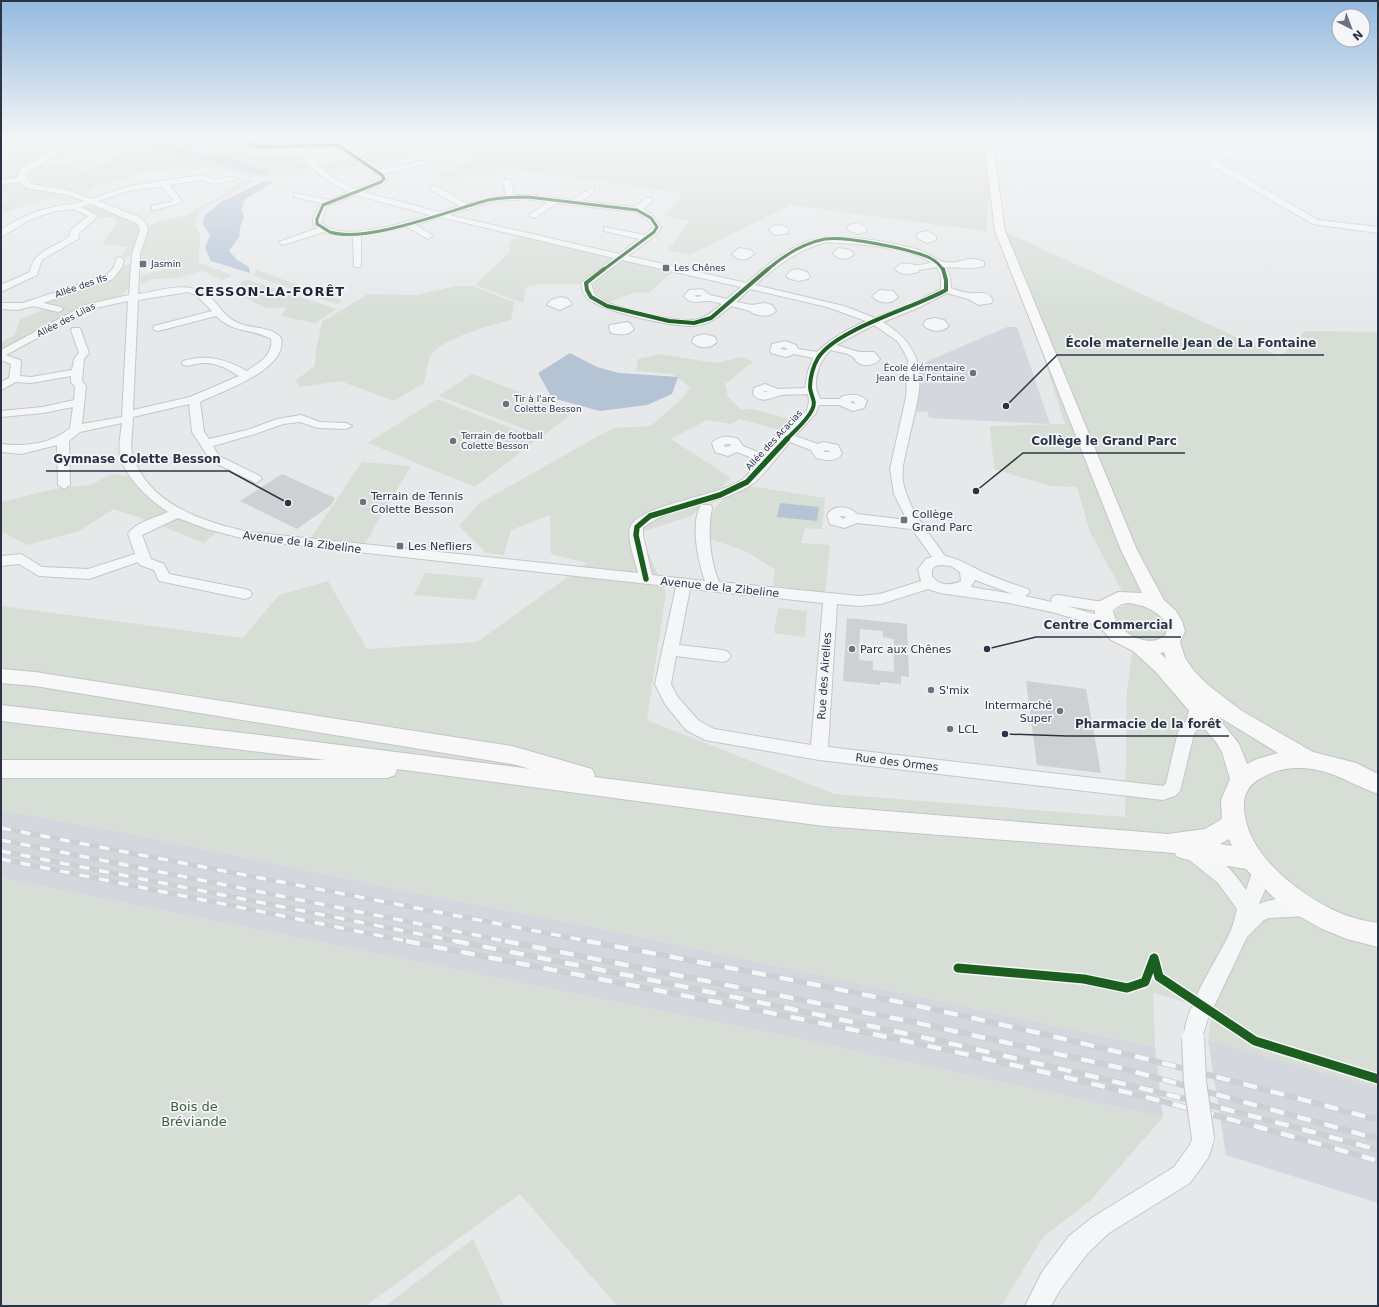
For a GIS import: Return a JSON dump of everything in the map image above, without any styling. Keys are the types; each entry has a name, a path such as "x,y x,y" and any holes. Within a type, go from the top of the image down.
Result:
{"main road":[{"path":"996,200 1000,231 1111,502 1129,550 1157,605"},
{"path":"1129,550 1130,584 1127,593 1129,597"},
{"path":"1139,645 1156,646 1170,641 1175,634 1175,626 1172,618 1157,605 1141,598 1118,598 1105,615 1119,636 1139,645 1162,666 1197,708 1223,736 1232,750 1241,780"},
{"path":"1170,641 1177,661 1199,689 1238,720 1310,760"},
{"path":"1,676 43,680 512,755 649,793"},
{"path":"1,713 268,744 824,816 1168,844 1209,839 1233,824"},
{"path":"1378,785 1342,768 1310,760 1283,759 1260,766 1241,780 1232,799 1233,824 1243,848 1281,890 1305,907 1339,924 1378,935"},
{"path":"1,769 257,768 474,770"},
{"path":"1168,844 1192,851 1218,853 1258,865"}],"street":[{"path":"1,234 18,221 60,207 74,207 94,200"},
{"path":"155,208 179,202 177,200"},
{"path":"318,200 327,202"},
{"path":"321,230 317,224 317,219 323,205 333,200"},
{"path":"384,200 439,215 840,307 878,322 896,336 913,358 914,376 896,469 896,482 903,505 941,560"},
{"path":"455,200 465,206"},
{"path":"283,242 321,230 358,234 409,225 465,206 495,200"},
{"path":"534,216 556,200 637,210 648,215 655,221 657,227 654,232 586,283 587,290 590,297 607,306 669,321 694,323 711,318 727,302 773,265 807,244 827,239 903,249 926,255 939,264 948,279 946,290 973,297"},
{"path":"637,210 649,200"},
{"path":"1278,200 1316,222 1378,230"},
{"name":"Avenue de la Zibeline","path":"91,201 136,219 142,223 143,237 136,254 134,297 130,333 126,449 131,469 152,494 178,513 202,524 249,536 644,574 684,584 830,599 859,601 881,599 931,583"},
{"path":"1,289 34,273 37,261 52,249 64,246 75,237 73,233 94,216 74,207"},
{"path":"409,225 428,236"},
{"path":"607,229 647,238"},
{"path":"843,251 857,231"},
{"path":"783,232 807,244"},
{"path":"356,265 358,234"},
{"path":"903,249 922,239"},
{"path":"756,257 792,274"},
{"name":"Allée des Ifs","path":"1,306 16,307 33,303 110,277 118,267 120,260"},
{"path":"914,268 939,264 967,264"},
{"name":"Allée des Lilas","path":"1,354 88,307 105,302 191,288 198,290 230,323 270,334 276,338 277,343 271,359 247,376"},
{"name":"Allée des Acacias","path":"644,574 636,535 637,527 650,516 679,506 720,495 747,482 808,417 813,396 810,389 811,374 820,356 828,346 843,336 909,310 946,290"},
{"path":"567,302 590,297"},
{"path":"705,297 755,309"},
{"path":"891,299 929,322"},
{"name":"Allée des Ifs","path":"33,303 58,309"},
{"path":"624,311 639,310 647,312 650,316"},
{"path":"158,328 220,312"},
{"path":"625,325 638,314"},
{"path":"694,323 702,337"},
{"path":"76,330 84,353 79,359 77,372 76,382 81,386 76,429"},
{"path":"828,346 859,356"},
{"path":"793,351 820,356"},
{"path":"1,354 16,362 14,379"},
{"path":"187,363 200,358 224,363 247,376"},
{"path":"1,387 14,379 32,380 77,372"},
{"path":"1,448 21,450 62,440 76,429 194,400 247,376"},
{"path":"775,392 813,396 843,402"},
{"path":"194,400 198,432 204,444 215,458 256,479"},
{"path":"1,414 43,410 79,402"},
{"path":"204,444 251,432 281,421 301,418 318,425 346,426"},
{"path":"789,438 818,448"},
{"path":"62,440 64,485"},
{"path":"736,448 768,460"},
{"path":"706,508 704,516 703,540 714,587"},
{"path":"178,513 140,529 135,534 144,562 159,567 164,578 245,594"},
{"path":"852,518 917,525"},
{"path":"1,561 21,559 39,571 89,574 142,556"},
{"path":"941,560 954,562 966,570 994,583 1058,600 1105,615 943,589 931,583 926,578 925,569 931,562 941,560"},
{"path":"956,590 968,583 969,578 966,570"},
{"name":"Rue des Ormes","path":"684,584 664,684 671,700 692,725 711,735 819,753 1163,793 1169,791 1174,786 1186,732 1193,724 1197,708"},
{"name":"Rue des Airelles","path":"819,753 830,599"},
{"path":"670,650 723,656"},
{"path":"1192,851 1214,865 1229,879 1247,908"},
{"path":"1038,1306 1051,1281 1078,1245 1101,1224 1182,1176 1200,1150 1203,1138 1195,1082 1193,1038 1196,1019 1240,932 1247,908 1256,890 1258,865"},
{"path":"1240,932 1257,914 1268,909 1305,907"}],"shaded area":[{"path":"1007,327 1017,327 1050,424 929,418 928,412 915,411 921,364"},
{"path":"1,810 132,834 422,894 604,929 1155,1047 1163,1117 804,1040 1,878"},
{"path":"1208,1040 1378,1088 1378,1203 1226,1155"}],"green space":[{"path":"5,200 43,200 36,201 1,215 1,205"},
{"path":"212,200 220,200 200,211 195,224 201,237 198,262 232,275 223,280 202,271 177,278 153,279 140,285 141,276 162,270 167,263 139,265 141,247 147,227 157,222 186,215"},
{"path":"678,200 989,200 986,231 791,205 689,255 668,250 689,221 666,216"},
{"path":"89,204 139,223 139,237 131,257 122,257 128,247 102,244 117,222 112,217 96,218 78,207"},
{"path":"1003,231 1280,357 1305,331 1378,332 1378,1088 1208,1040 1212,1010 1153,993 1155,1047 604,929 422,894 132,834 1,810 1,606 243,638 279,595 328,581 367,649 477,642 587,563 551,554 550,515 511,530 504,555 486,553 459,526 478,504 613,428 651,426 681,400 690,387 672,374 636,371 638,359 660,354 716,363 741,357 753,362 725,384 728,397 741,409 752,409 790,419 783,431 740,419 731,424 707,420 671,439 731,478 691,516 639,533 666,592 647,720 834,794 1125,817 1127,691 1134,638 1125,634 1113,616 1118,608 1129,604 1090,532 1077,487 1050,486 994,469 990,426 1065,424"},
{"path":"518,235 616,258 583,284 540,284 526,287 523,303 475,285 510,252 508,243"},
{"path":"624,259 673,271 649,293 636,292 609,302 594,292 591,284"},
{"path":"130,264 130,286 120,297 96,302 5,348 1,348 1,342 15,335 20,320 51,306 46,301 106,281 124,265"},
{"path":"256,270 342,300 337,304 254,276"},
{"path":"246,279 337,309 315,323 281,316 287,307 266,308 237,294 241,282"},
{"path":"456,286 473,286 514,302 511,320 468,333 446,343 437,349 431,355 424,383 394,401 340,381 300,387 296,380 315,366 316,350 322,322 368,294 416,295"},
{"name":"Tir à l'arc Colette Besson","path":"472,374 574,412 543,436 439,396"},
{"name":"Terrain de football Colette Besson","path":"437,399 538,439 475,487 368,443"},
{"name":"Terrain de Tennis Colette Besson","path":"362,462 411,466 365,543 311,538"},
{"path":"111,474 129,476 148,497 158,505 179,517 218,531 204,543 114,509 79,531 27,545 4,533 1,534 1,502 54,489 90,485"},
{"path":"750,486 825,498 822,529 805,528 801,543 830,545 825,592 773,586 775,569 745,551 710,539 710,526 714,509 724,499"},
{"path":"425,573 484,578 475,600 414,595"},
{"path":"778,608 807,611 805,637 774,633"},
{"name":"Bois de Bréviande","path":"1,878 804,1040 1163,1117 1091,1200 1044,1236 1001,1306 617,1306 520,1194 365,1306 1,1306"},
{"path":"473,1239 504,1306 385,1306"}],"water":[{"path":"225,200 244,200 242,209 244,217 240,227 239,237 229,251 237,260 249,267 250,273 211,261 205,248 210,235 203,224 204,216"},
{"path":"570,353 597,367 619,373 678,377 672,394 647,405 600,411 552,398 538,373"},
{"path":"780,503 819,507 817,521 777,517"}],"building":[{"path":"282,474 335,498 331,505 297,529 240,501"},
{"name":"Parc aux Chênes","path":"847,618 907,624 909,677 901,676 901,684 880,682 880,685 843,681","holes":["860,629 883,631 883,637 894,639 894,672 873,670 873,661 859,660"]},
{"name":"Intermarché Super","path":"1026,681 1086,689 1101,773 1037,765"}],"railway":[{"path":"1,828 593,942"},
{"path":"1,840 506,941"},
{"path":"1,851 460,942"},
{"path":"1,859 408,941"},
{"path":"408,941 753,1009 925,1045 1133,1094 1273,1131 1378,1161"},
{"path":"455,941 687,987 919,1036 1149,1090 1378,1150"},
{"path":"506,941 913,1022 1121,1068 1378,1139"},
{"path":"506,941 510,942"},
{"path":"587,941 951,1013 1144,1058 1378,1120"}],"cycle path":[{"path":"336,200 323,205 317,219 317,224 330,232 350,234 374,232 400,226 489,200"},
{"path":"553,200 637,210 651,218 657,227 654,232 586,283 587,290 591,297 607,306 669,321 694,323 711,318 776,262 807,244 827,239 869,243 919,253 932,259 940,265 946,277 946,290 915,306 861,327 845,335 821,354 814,366 811,380 810,389 814,400 812,411 747,482 720,495 679,506 650,516 637,527 636,535 646,579"},
{"path":"1154,958 1159,977 1255,1041 1378,1079"},
{"path":"958,968 1084,979 1127,988 1145,982 1154,958"}],"place":[{"name":"Jasmin","path":"143,264"},
{"name":"Les Chênes","path":"666,268"},
{"name":"École élémentaire Jean de La Fontaine","path":"973,373"},
{"name":"Tir à l'arc Colette Besson","path":"506,404"},
{"name":"École maternelle Jean de La Fontaine","path":"1006,406"},
{"name":"Terrain de football Colette Besson","path":"453,441"},
{"name":"Collège le Grand Parc","path":"976,491"},
{"name":"Terrain de Tennis Colette Besson","path":"363,502"},
{"name":"Gymnase Colette Besson","path":"288,503"},
{"name":"Collège Grand Parc","path":"904,520"},
{"name":"Les Nefliers","path":"400,546"},
{"name":"Parc aux Chênes","path":"852,649"},
{"name":"Centre Commercial","path":"987,649"},
{"name":"S'mix","path":"931,690"},
{"name":"Intermarché Super","path":"1060,711"},
{"name":"LCL","path":"950,729"},
{"name":"Pharmacie de la forêt","path":"1005,734"}],"district":[{"name":"CESSON-LA-FORÊT","path":"270,291"}]}
